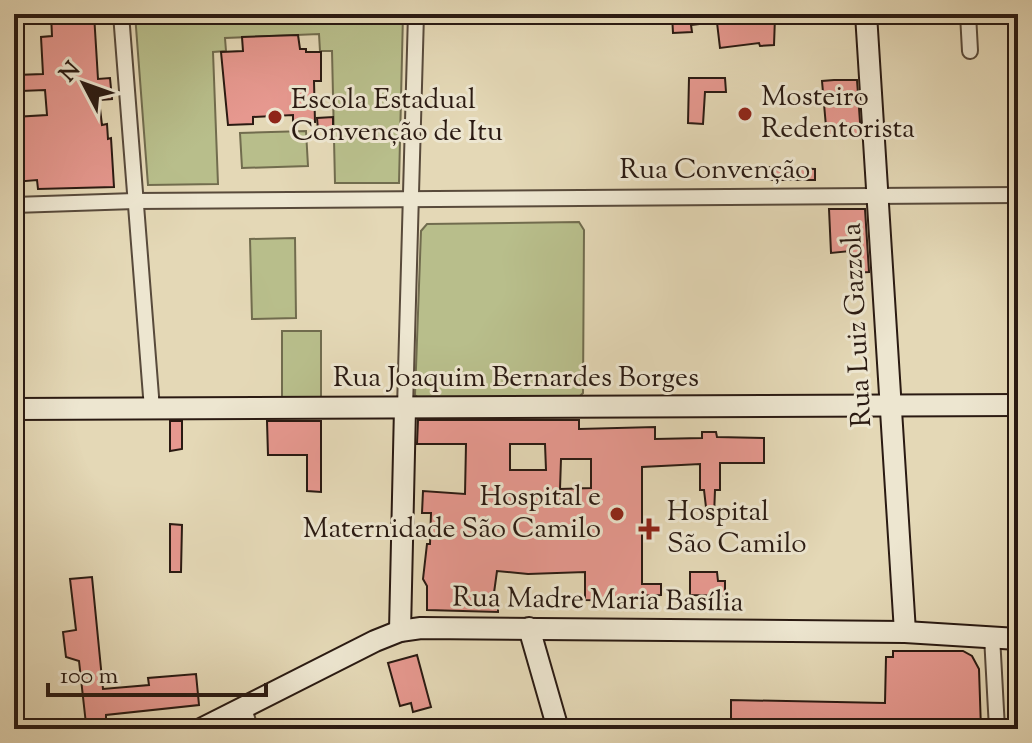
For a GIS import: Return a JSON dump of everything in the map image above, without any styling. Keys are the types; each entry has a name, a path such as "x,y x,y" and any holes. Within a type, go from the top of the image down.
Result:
{"street":[{"path":"121,14 152,409"},
{"path":"400,631 416,14"},
{"name":"Rua Luiz Gazzola","path":"866,14 905,632"},
{"path":"968,14 970,51"},
{"name":"Rua Convenção","path":"14,205 135,201 1018,195"},
{"name":"Rua Joaquim Bernardes Borges","path":"14,409 1018,405"},
{"name":"Rua Madre Maria Basília","path":"201,729 341,657 400,631 435,627 905,632 1018,639"},
{"path":"529,628 558,729"},
{"path":"992,636 997,729"},
{"path":"244,707 250,729"}],"green space":[{"path":"135,14 403,14 399,183 335,183 332,51 320,51 319,34 225,38 226,51 213,52 218,184 148,185"},
{"path":"306,131 308,166 242,168 240,133"},
{"path":"579,222 584,230 583,393 576,400 421,400 415,395 421,231 427,224"},
{"path":"295,238 296,318 252,319 250,239"},
{"path":"282,331 321,331 321,402 282,402"}],"building":[{"path":"51,14 94,14 98,79 110,78 112,99 99,100 102,125 107,124 108,139 111,138 114,187 38,189 37,180 14,182 14,117 47,115 45,90 21,91 21,87 17,88 16,75 43,74 41,37 52,36"},
{"path":"672,14 716,14 716,22 691,25 692,32 673,33"},
{"path":"716,14 773,14 774,45 760,46 759,43 720,48"},
{"path":"298,35 300,49 321,52 321,81 314,81 315,122 293,122 293,115 253,117 253,124 228,125 221,52 243,51 242,37"},
{"path":"689,78 725,78 726,92 705,92 703,124 688,123"},
{"path":"857,80 861,136 827,138 822,81"},
{"path":"333,117 333,130 318,130 317,118"},
{"path":"767,167 815,169 815,180 767,180"},
{"path":"829,209 865,209 869,272 851,273 850,251 831,253"},
{"path":"418,420 579,420 579,429 655,427 655,439 702,438 702,432 716,432 717,437 764,438 764,463 720,463 720,490 715,490 714,516 707,516 704,490 700,490 700,464 642,467 642,584 661,584 661,595 634,596 632,601 585,600 585,572 528,574 497,571 493,600 498,601 498,612 427,610 427,586 423,579 427,544 430,544 431,513 422,513 423,491 465,494 466,444 417,444","holes":["510,444 545,444 546,470 510,470","561,459 591,459 591,488 560,489"]},
{"path":"170,421 182,421 182,449 170,451"},
{"path":"267,421 321,421 321,492 307,491 307,455 268,455"},
{"path":"170,524 182,525 181,572 170,572"},
{"path":"690,572 717,572 718,581 725,581 725,596 690,595"},
{"path":"92,577 103,689 149,685 148,678 196,674 199,705 106,715 106,722 86,724 79,661 66,657 63,632 76,630 70,579"},
{"path":"893,651 963,651 972,656 979,669 981,729 851,729 851,722 747,720 747,729 731,729 731,700 885,703 886,657 893,657"},
{"path":"417,655 431,707 413,712 411,703 400,706 388,663"}],"place":[{"name":"Mosteiro Redentorista","path":"745,114"},
{"name":"Escola Estadual Convenção de Itu","path":"275,117"},
{"name":"Hospital e Maternidade São Camilo","path":"617,514"},
{"name":"Hospital São Camilo","path":"649,529"}]}
